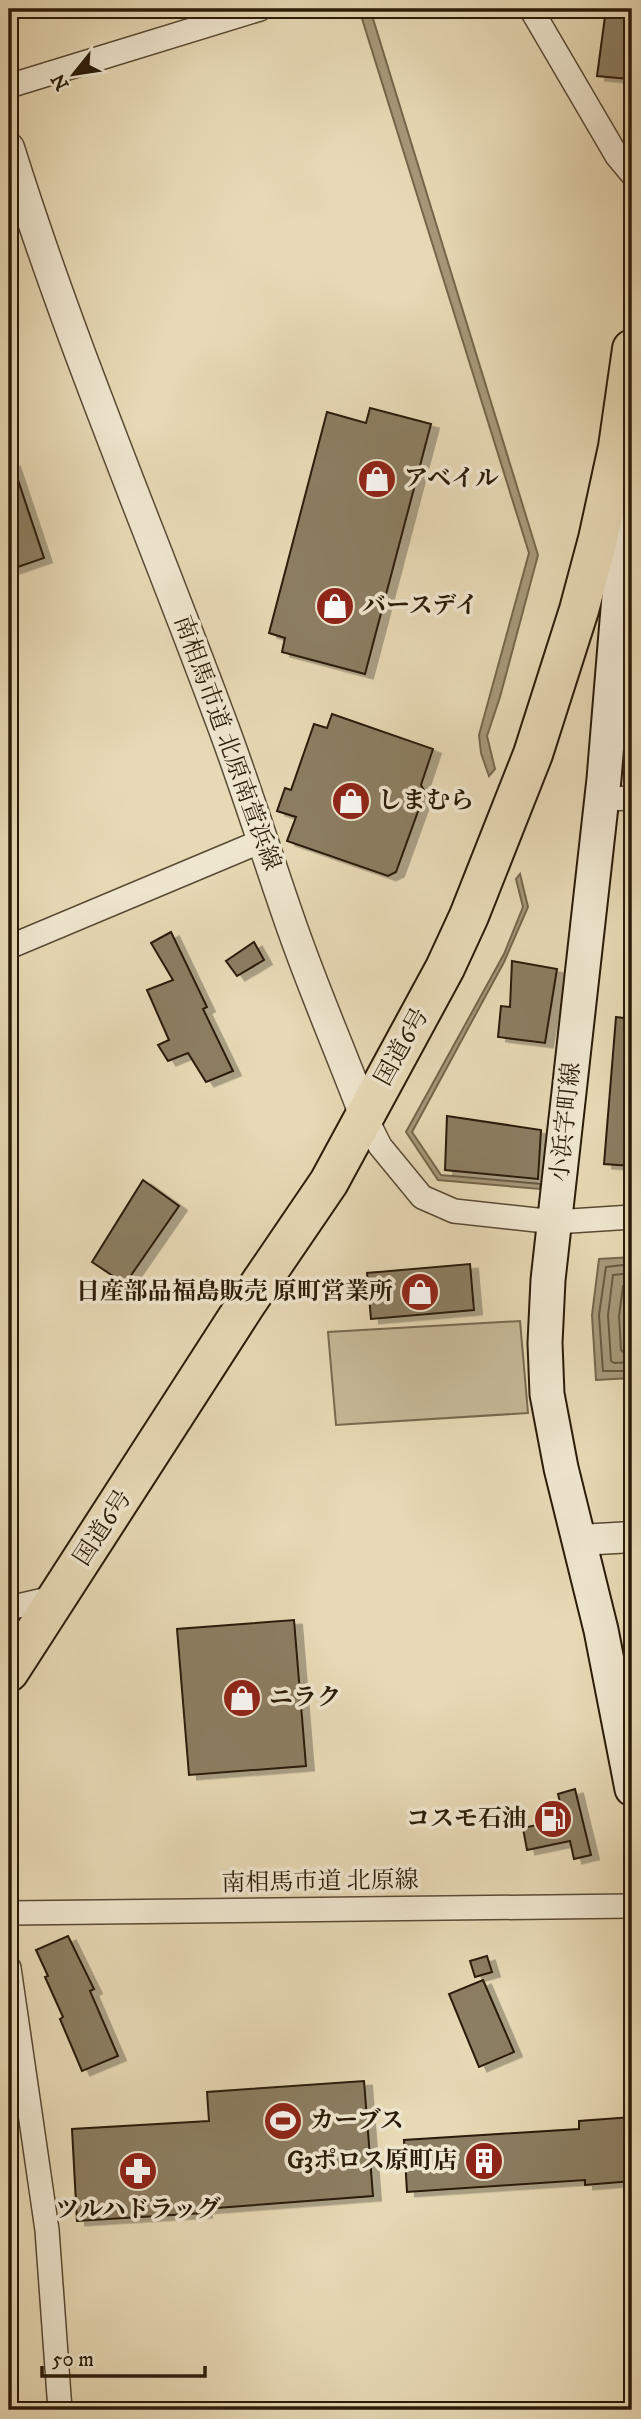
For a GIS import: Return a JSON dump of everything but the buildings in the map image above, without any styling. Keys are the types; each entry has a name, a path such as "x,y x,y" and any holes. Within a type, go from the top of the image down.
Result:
{"highway":[{"name":"国道6号","path":"9,1672 246,1304 329,1182 393,1060 446,968 478,895 533,754 579,610 618,447 632,349"}],"main road":[{"name":"小浜字町線","path":"618,447 622,560 617,799 555,1222 548,1280 545,1343 547,1394 561,1468 601,1630 632,1789"}],"street":[{"path":"9,86 260,9"},
{"path":"531,9 617,156 632,174"},
{"name":"南相馬市道 北原南萱浜線","path":"9,148 69,326 218,713 294,933 365,1116 380,1146 422,1197 454,1211 555,1222 632,1217"},
{"path":"9,947 264,841"},
{"path":"580,1540 632,1537"},
{"path":"9,1608 57,1597"},
{"name":"南相馬市道 北原線","path":"9,1913 632,1906"},
{"path":"9,1968 47,2230 60,2410"}],"shaded area":[{"path":"520,1321 528,1413 336,1425 328,1332"}],"water":[{"path":"359,9 370,9 538,555 487,736 495,769 489,776 481,753 479,735 529,553"},
{"path":"520,874 528,907 504,962 412,1132 441,1175 540,1184 540,1189 438,1180 406,1132 504,954 523,907 516,879"},
{"path":"632,1257 632,1378 596,1380 592,1315 599,1259"}],"place":[{"name":"アベイル","path":"377,479"},
{"name":"バースデイ","path":"335,606"},
{"name":"しまむら","path":"351,801"},
{"name":"日産部品福島販売 原町営業所","path":"420,1292"},
{"name":"ニラク","path":"242,1698"},
{"name":"コスモ石油","path":"553,1819"},
{"name":"カーブス","path":"283,2121"},
{"name":"G3ポロス原町店","path":"484,2161"},
{"name":"ツルハドラッグ","path":"138,2171"}]}
